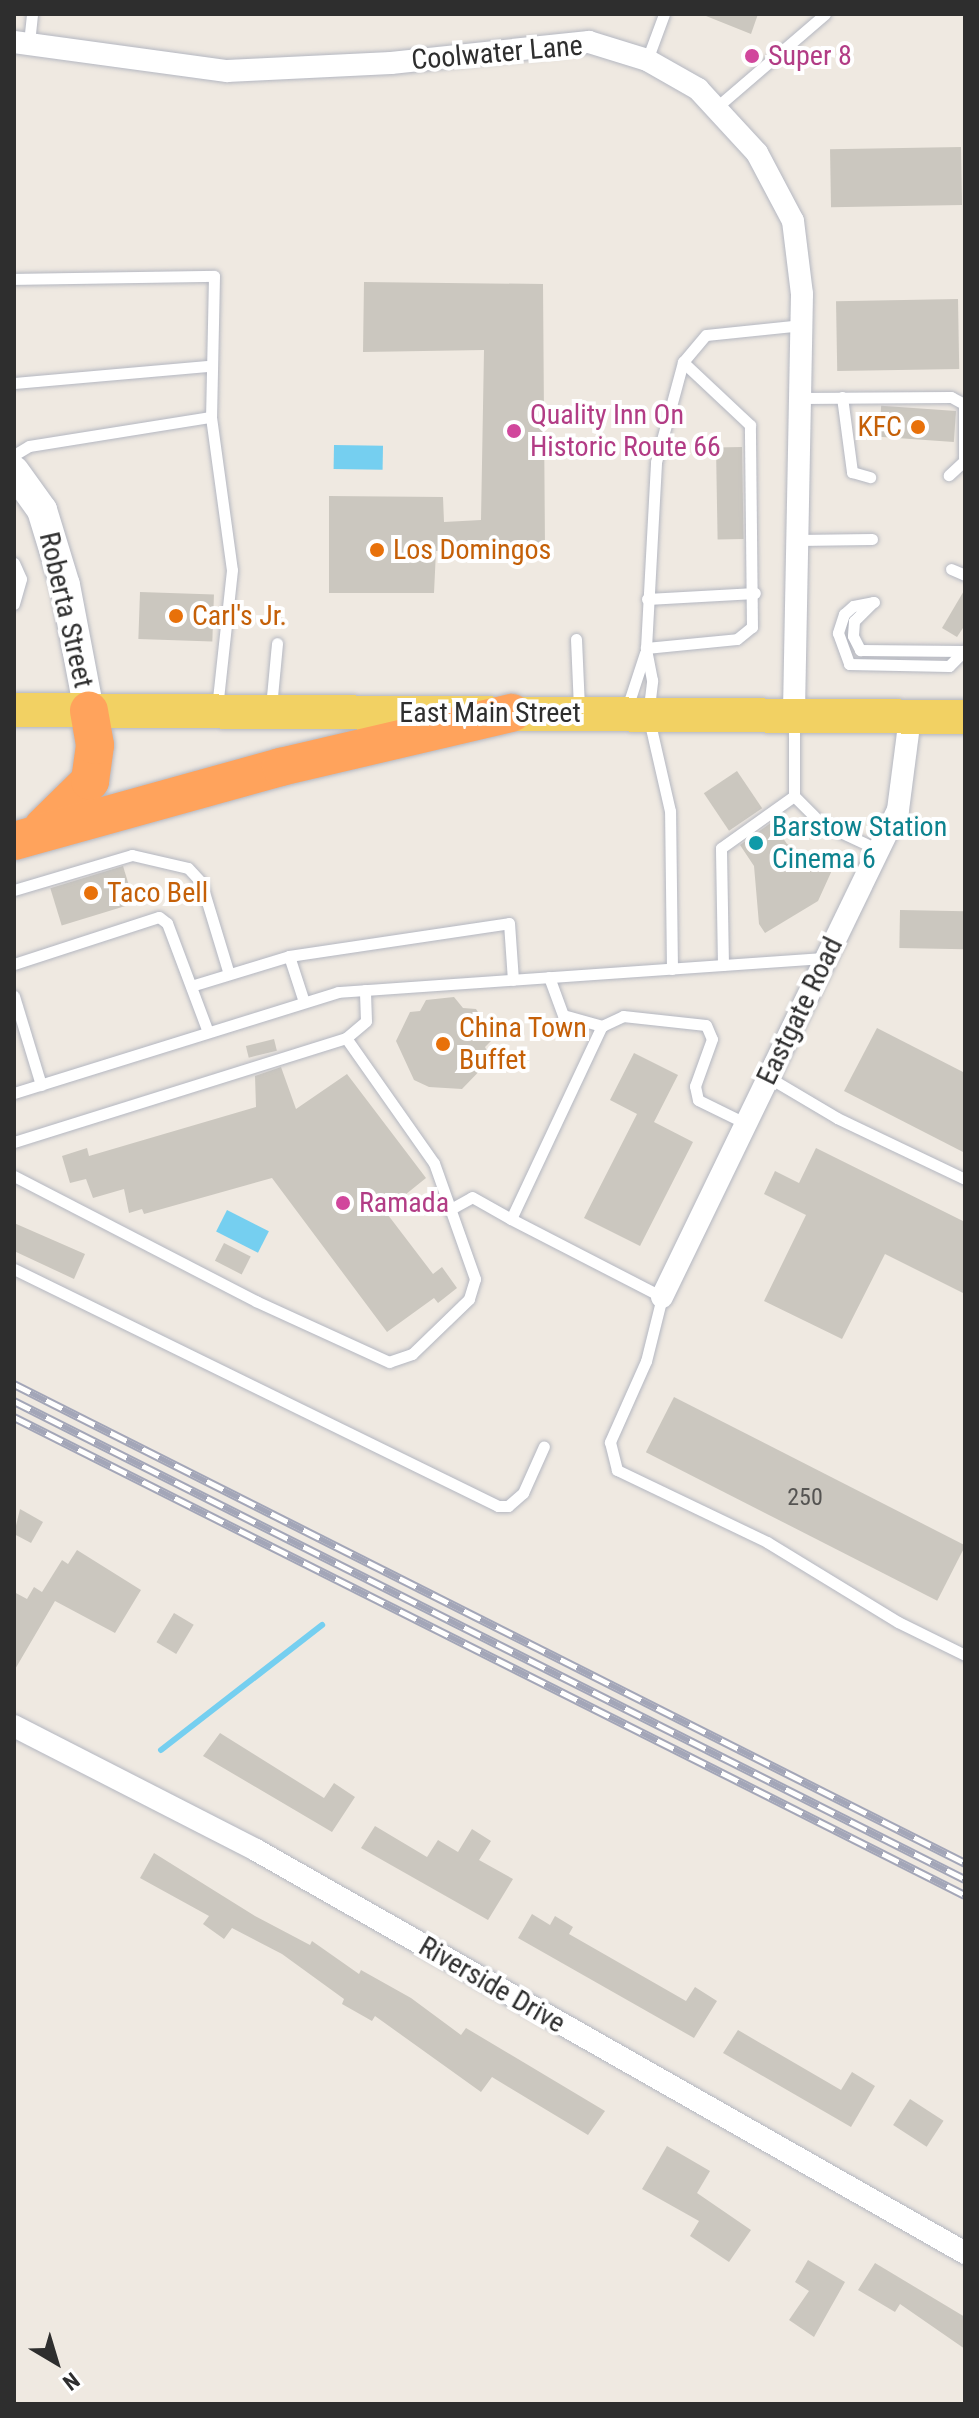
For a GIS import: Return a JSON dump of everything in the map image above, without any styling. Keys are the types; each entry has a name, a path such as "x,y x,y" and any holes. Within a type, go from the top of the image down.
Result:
{"highway":[{"path":"23,839 90,781 95,745 89,711"},
{"path":"23,839 281,767 512,713"}],"main road":[{"name":"East Main Street","path":"14,710 965,717"}],"street":[{"name":"Coolwater Lane","path":"22,43 227,71 364,65 589,42 647,60 718,106 757,153 793,221 802,325 794,715"},
{"name":"Roberta Street","path":"14,471 42,510 65,585 89,711"},
{"name":"Eastgate Road","path":"662,1297 898,810 910,717"},
{"name":"Riverside Drive","path":"14,1726 256,1850 965,2253"}],"lane":[{"path":"22,43 32,14"},
{"path":"647,60 664,14"},
{"path":"718,106 825,14"},
{"path":"14,279 214,276 211,417 232,570 216,711"},
{"path":"672,969 670,811 636,715 646,648 656,462 683,362 706,335 802,325"},
{"path":"646,648 737,639 752,627 755,593 750,425 683,362"},
{"path":"14,383 210,366"},
{"path":"842,397 852,472 870,477"},
{"path":"801,398 951,397 964,404 964,461 949,475"},
{"path":"14,455 29,446 211,417"},
{"path":"797,540 872,539"},
{"path":"14,563 21,579 14,604"},
{"path":"951,569 965,575"},
{"path":"647,599 755,593"},
{"path":"874,602 854,621 860,650 965,650"},
{"path":"576,639 579,714"},
{"path":"270,712 277,643"},
{"path":"636,715 652,680 646,648"},
{"path":"794,715 794,796 821,823 879,850"},
{"path":"723,965 721,848 794,796"},
{"path":"14,890 132,855 188,868 201,882 229,974"},
{"path":"14,964 159,917 167,923 208,1032"},
{"path":"191,986 289,956 509,923 513,980"},
{"path":"289,956 304,1002"},
{"path":"14,1093 304,1002 365,990 826,958"},
{"path":"549,977 563,1015 602,1026"},
{"path":"14,1142 346,1038 366,1021 365,990"},
{"path":"14,996 41,1085"},
{"path":"511,1219 602,1026 623,1016 706,1025 712,1039 695,1086 698,1100 745,1123"},
{"path":"14,1176 256,1301 389,1362 412,1354 469,1299 475,1279 434,1163 346,1038"},
{"path":"768,1077 837,1118 965,1179"},
{"path":"449,1210 472,1197 662,1297 646,1361 610,1442 617,1470 767,1542 898,1622 965,1655"},
{"path":"14,1269 498,1506 508,1506 523,1493 544,1446"}],"water":[{"path":"334,445 383,446 383,470 334,469"},
{"path":"227,1210 269,1231 258,1253 216,1231"}],"building":[{"path":"701,14 758,14 751,34"},
{"path":"961,147 962,205 831,207 830,149"},
{"name":"Quality Inn On Historic Route 66","path":"364,282 543,284 545,548 436,551 434,593 329,593 329,496 443,497 444,522 481,520 484,350 363,352"},
{"path":"958,299 959,369 837,371 836,301"},
{"name":"KFC","path":"881,406 956,411 954,442 879,437"},
{"path":"716,447 742,447 744,539 718,539"},
{"path":"965,589 965,625 957,637 942,628"},
{"name":"Carl's Jr.","path":"140,592 214,595 212,642 138,639"},
{"path":"737,771 762,808 729,831 704,793"},
{"path":"772,822 787,844 833,868 818,901 765,933 759,924 754,866 740,845"},
{"name":"Taco Bell","path":"123,866 134,903 62,926 50,888"},
{"path":"900,910 965,911 964,949 899,948"},
{"name":"China Town Buffet","path":"454,997 463,1008 476,1009 494,1038 485,1047 491,1059 462,1089 429,1087 414,1080 396,1041 410,1012 420,1011 426,1000"},
{"path":"877,1028 965,1073 965,1153 844,1091"},
{"path":"274,1039 277,1051 249,1058 246,1046"},
{"path":"634,1053 678,1075 654,1122 693,1142 640,1246 584,1218 637,1114 610,1100"},
{"name":"Ramada","path":"281,1067 296,1109 347,1074 426,1178 385,1211 433,1274 442,1267 457,1288 438,1303 434,1298 387,1332 272,1178 144,1214 142,1209 129,1213 124,1189 93,1198 86,1179 70,1183 62,1156 87,1148 89,1156 256,1107 255,1076"},
{"path":"816,1148 965,1222 965,1294 885,1254 842,1339 764,1301 806,1215 764,1194 775,1171 799,1183"},
{"path":"14,1223 85,1254 74,1279 14,1251"},
{"path":"224,1243 251,1257 242,1274 215,1261"},
{"path":"674,1397 965,1545 937,1601 646,1452"},
{"path":"20,1509 43,1522 31,1543 14,1534"},
{"path":"77,1550 141,1590 115,1633 55,1601 14,1671 14,1592 27,1599 34,1587 42,1592 62,1560 68,1564"},
{"path":"174,1613 194,1625 176,1654 156,1642"},
{"path":"220,1733 324,1798 334,1783 355,1797 332,1832 203,1756"},
{"path":"375,1826 427,1857 438,1840 458,1852 472,1829 491,1841 479,1860 513,1879 488,1920 361,1848"},
{"path":"154,1853 255,1916 310,1945 312,1941 359,1974 361,1970 411,1998 461,2035 466,2028 605,2111 588,2135 492,2077 481,2092 375,2016 372,2021 342,2004 344,1999 282,1954 232,1928 224,1939 203,1924 209,1916 140,1878"},
{"path":"532,1914 550,1925 555,1916 573,1927 569,1934 686,2001 695,1987 717,2001 694,2038 518,1938"},
{"path":"738,2030 841,2090 852,2072 875,2086 851,2127 723,2053"},
{"path":"910,2099 944,2121 927,2147 893,2125"},
{"path":"667,2146 710,2171 697,2193 751,2230 729,2262 690,2236 699,2221 642,2189"},
{"path":"808,2260 845,2282 814,2337 789,2320 809,2291 795,2282"},
{"path":"875,2263 965,2317 965,2349 900,2304 895,2312 858,2290"}],"waterway":[{"path":"161,1750 322,1625"}],"railway":[{"path":"14,1384 965,1863"},
{"path":"14,1401 965,1879"},
{"path":"14,1417 965,1895"}],"place":[{"name":"Super 8","path":"752,56"},
{"name":"KFC","path":"918,427"},
{"name":"Quality Inn On Historic Route 66","path":"514,431"},
{"name":"Los Domingos","path":"377,550"},
{"name":"Carl's Jr.","path":"176,616"},
{"name":"Barstow Station Cinema 6","path":"756,843"},
{"name":"Taco Bell","path":"91,893"},
{"name":"China Town Buffet","path":"443,1044"},
{"name":"Ramada","path":"343,1203"}]}
